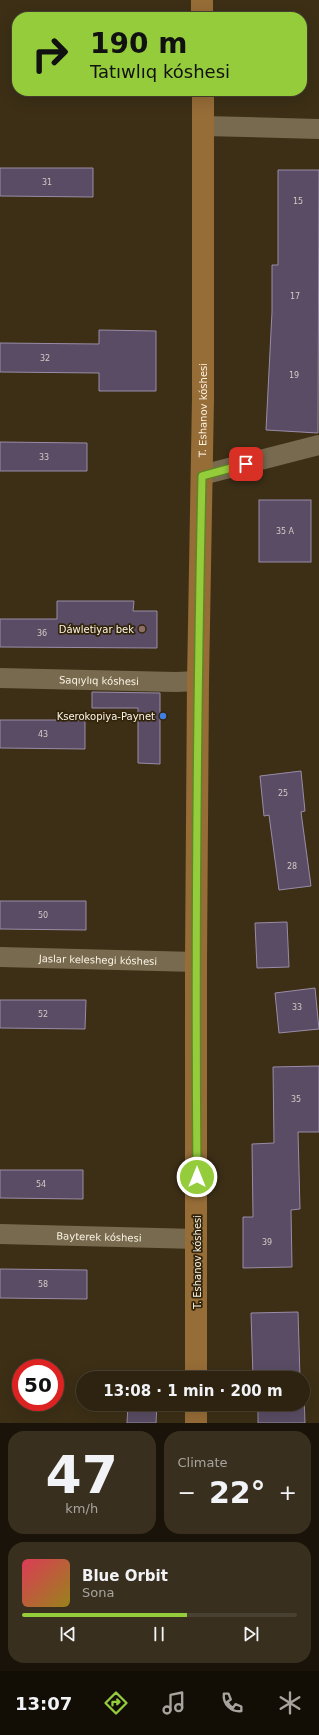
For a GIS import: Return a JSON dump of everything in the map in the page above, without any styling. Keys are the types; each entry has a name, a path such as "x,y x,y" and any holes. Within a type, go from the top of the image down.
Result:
{"main road":[{"path":"202,0 202,12"},
{"name":"T. Eshanov kóshesi","path":"196,1371 196,962 198,681 202,476 204,96"},
{"path":"196,1411 196,1423"}],"street":[{"path":"204,126 319,129"},
{"path":"202,476 319,445"},
{"name":"Saqıylıq kóshesi","path":"0,678 176,682 198,681"},
{"name":"Jaslar keleshegi kóshesi","path":"0,957 196,962"},
{"name":"Bayterek kóshesi","path":"0,1234 197,1239"}],"building":[{"path":"0,168 93,168 93,197 0,196"},
{"path":"278,170 319,170 318,433 266,430 272,312 272,265 278,265"},
{"path":"99,330 156,331 156,391 99,391 99,373 0,372 0,343 99,344"},
{"path":"0,442 87,443 87,471 0,471"},
{"path":"259,500 311,500 311,562 259,562"},
{"path":"57,601 134,601 133,611 157,611 157,648 0,647 0,619 57,619"},
{"path":"92,692 160,693 160,764 138,763 138,708 92,708"},
{"path":"0,720 85,720 85,749 0,748"},
{"path":"301,771 305,811 301,812 311,886 279,890 269,815 264,816 260,776"},
{"path":"0,901 86,901 86,930 0,929"},
{"path":"287,922 289,967 257,968 255,923"},
{"path":"315,988 319,1029 279,1033 275,993"},
{"path":"0,1000 86,1000 85,1029 0,1028"},
{"path":"319,1066 319,1132 298,1132 300,1209 291,1210 292,1267 243,1268 243,1217 253,1217 252,1144 274,1143 273,1067"},
{"path":"0,1170 83,1170 83,1199 0,1198"},
{"path":"0,1269 87,1270 87,1299 0,1298"},
{"path":"298,1312 300,1371 253,1371 251,1313"},
{"path":"128,1411 157,1411 156,1423 127,1423"},
{"path":"258,1411 305,1411 305,1423 258,1423"}],"place":[{"name":"Dáwletiyar bek","path":"142,629"},
{"name":"Kserokopiya-Paynet","path":"163,716"}],"route":[{"path":"197,1177 196,962 198,681 202,476 246,464"}]}
